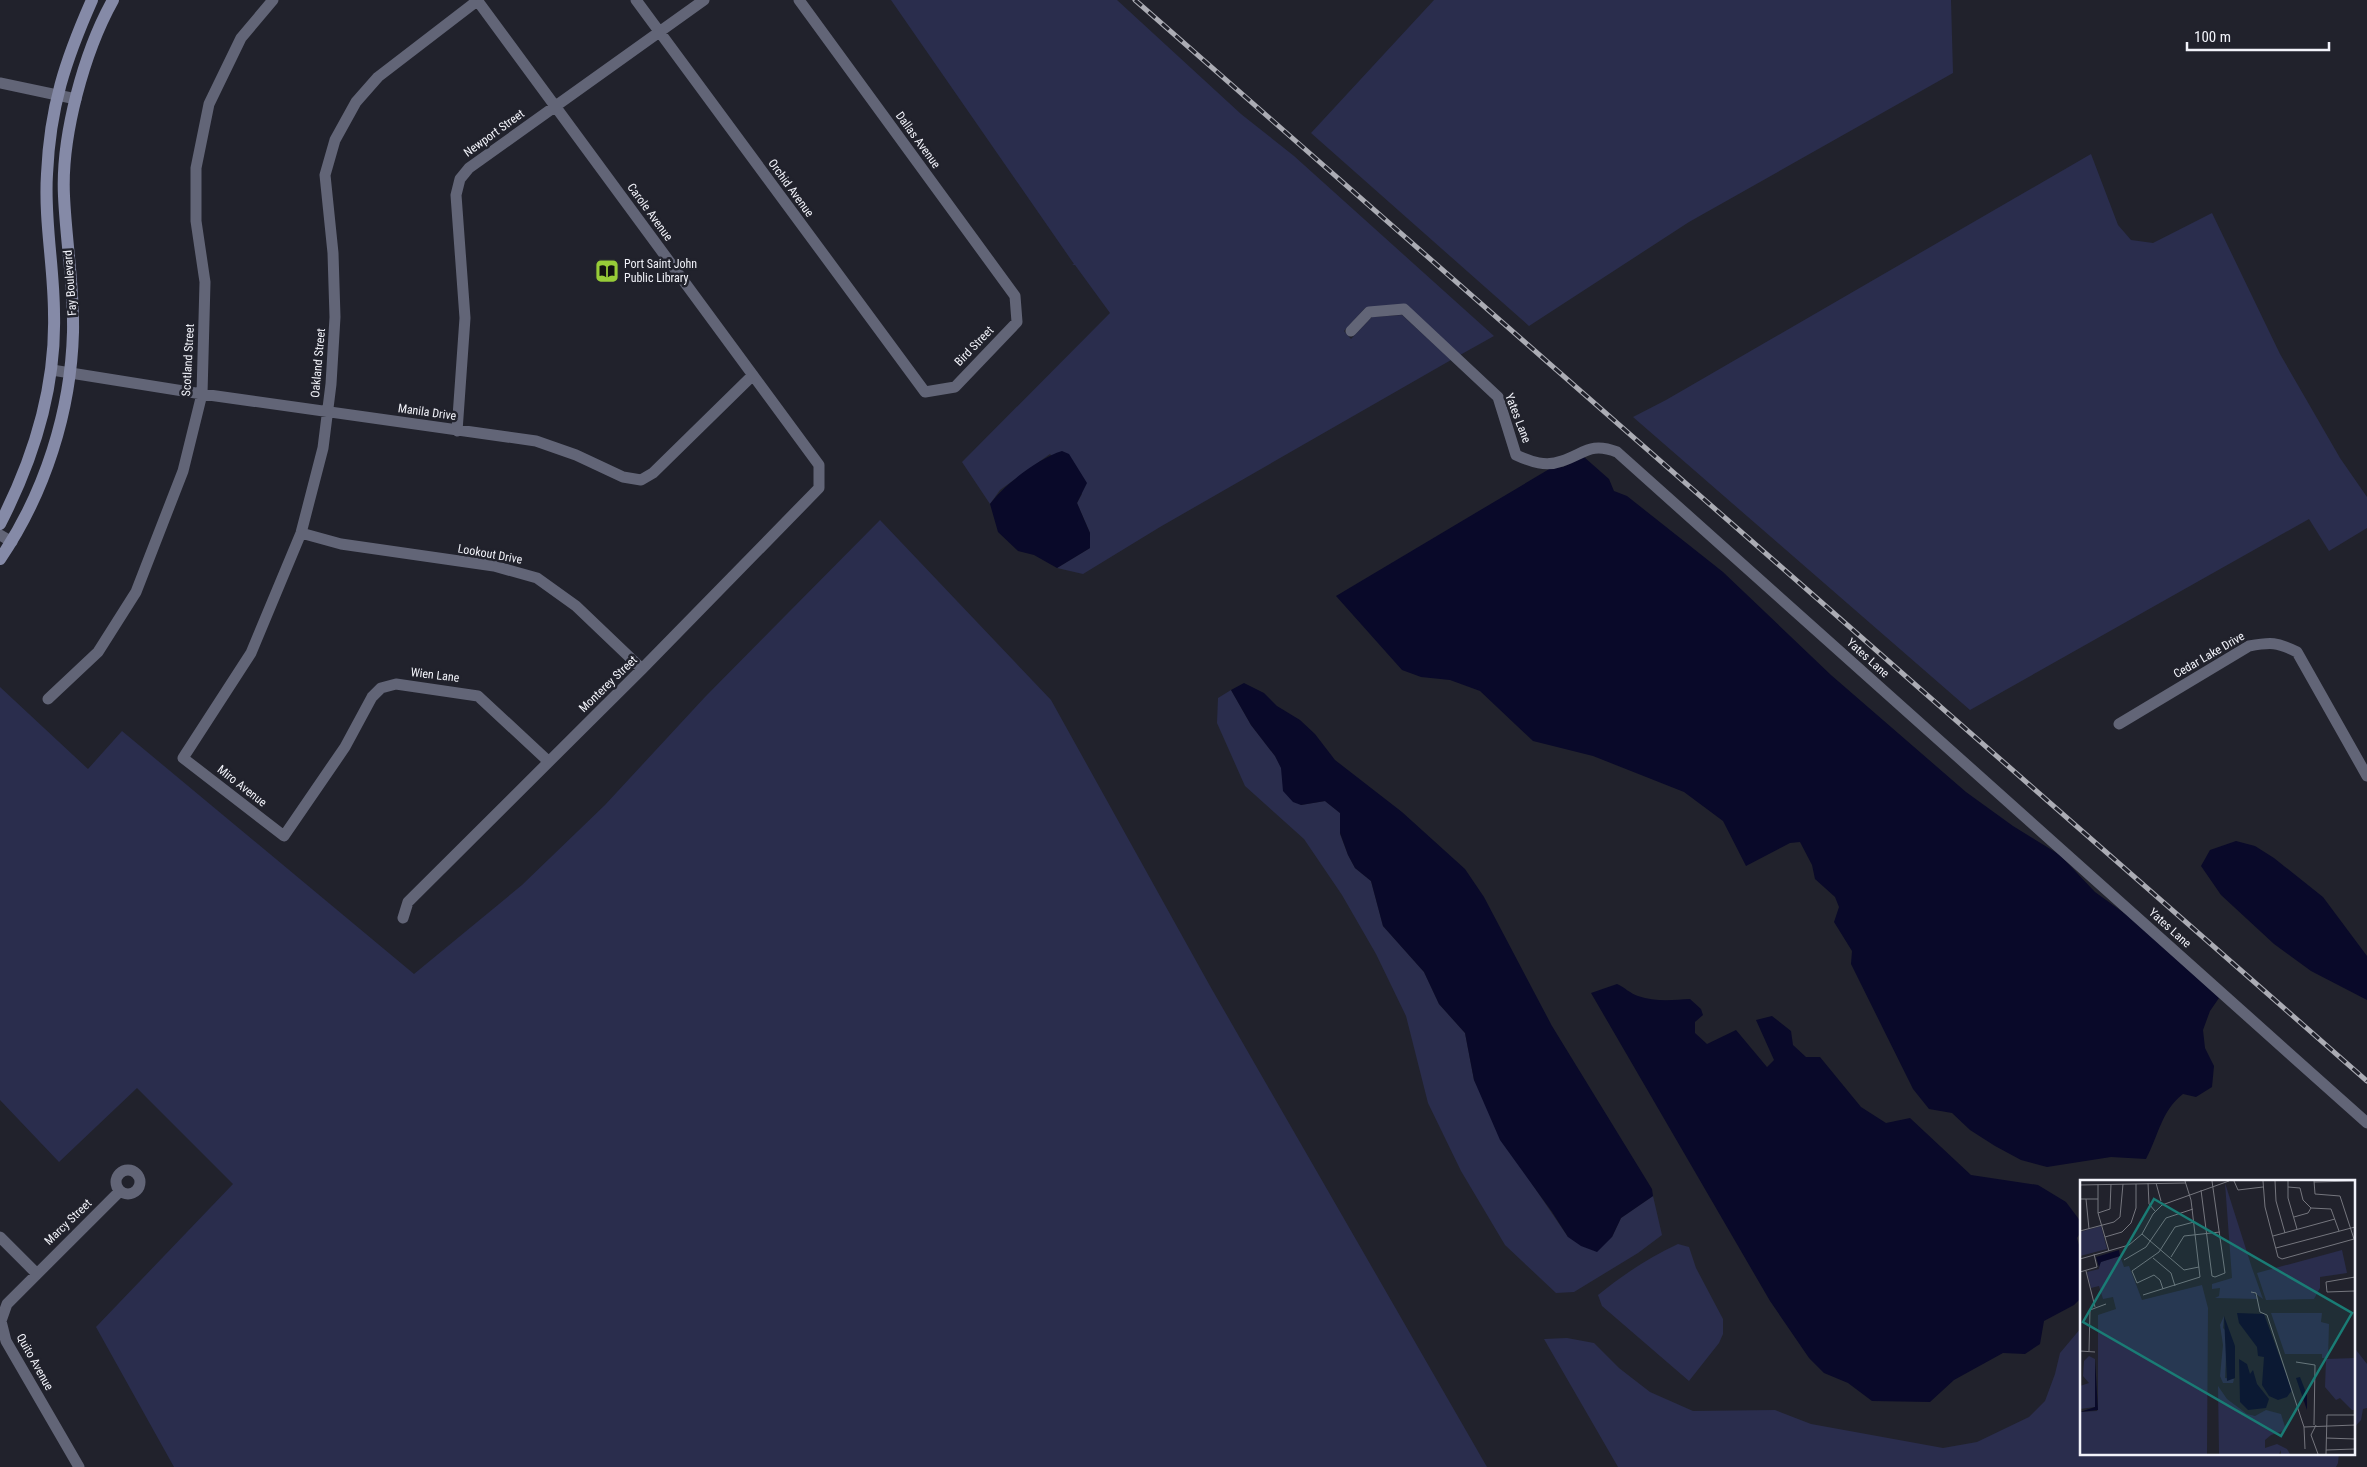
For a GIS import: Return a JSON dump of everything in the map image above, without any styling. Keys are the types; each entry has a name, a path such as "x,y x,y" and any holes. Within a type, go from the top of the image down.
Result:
{"main road":[{"name":"Fay Boulevard","path":"0,524 26,470 46,402 52,370 54,314 47,228 47,176 56,95 72,46 92,0"},
{"name":"Fay Boulevard","path":"0,559 12,542 35,497 52,451 70,374 73,332 72,294 64,193 68,140 87,56 113,0"}],"street":[{"name":"Scotland Street","path":"48,699 98,652 136,592 183,471 202,394 205,282 196,221 196,168 209,104 241,38 273,0"},
{"name":"Carole Avenue","path":"477,0 819,465"},
{"name":"Oakland Street","path":"183,758 251,653 301,533 323,448 332,384 335,317 333,253 325,175 335,140 356,102 378,77 477,0"},
{"name":"Orchid Avenue","path":"636,0 925,392"},
{"name":"Newport Street","path":"457,431 465,318 456,195 460,179 469,168 704,0"},
{"name":"Dallas Avenue","path":"800,0 1015,296"},
{"path":"0,83 76,99"},
{"name":"Bird Street","path":"925,392 955,386 1017,322 1015,296"},
{"name":"Yates Lane","path":"1351,331 1369,312 1404,309 1498,398 1516,455 1531,462 1544,464 1560,462 1591,447 1604,447 1617,452 2367,1123"},
{"name":"Manila Drive","path":"52,370 202,394 536,441 576,455 623,477 641,480 653,474 753,375"},
{"name":"Monterey Street","path":"403,918 408,902 548,761 642,670 819,488 819,465"},
{"name":"Lookout Drive","path":"301,533 341,544 494,566 537,578 576,606 642,670"},
{"path":"0,535 12,542"},
{"name":"Cedar Lake Drive","path":"2119,724 2249,646 2269,642 2278,643 2297,652 2367,776"},
{"name":"Wien Lane","path":"284,836 314,795 345,747 372,697 381,688 396,684 478,696 548,761"},
{"name":"Miro Avenue","path":"183,758 284,836"},
{"name":"Marcy Street","path":"36,1273 120,1191"},
{"path":"0,1238 36,1273"},
{"name":"Quito Avenue","path":"36,1273 7,1304 1,1321 6,1341 79,1467"}],"shaded area":[{"path":"891,0 1117,0 1241,114 1294,156 1494,336 1460,355 1403,304 1365,308 1344,331 1351,339 1372,317 1402,315 1451,360 1160,527 1083,574 1057,568 1090,548 1090,533 1077,503 1082,494 1050,454 1000,490 990,504 962,462 1110,313 1075,265 1072,265 1074,264"},
{"path":"1434,0 1951,0 1953,73 1689,222 1529,326 1311,133"},
{"path":"2091,154 2118,225 2131,240 2153,243 2212,213 2280,354 2340,458 2367,497 2367,528 2329,551 2309,519 1970,710 1633,417 1666,400"},
{"path":"1062,451 1069,454 1087,483 1077,503 1090,533 1090,548 1057,568 1034,555 1018,551 998,532 990,504 1004,488 1023,473 1043,459"},
{"path":"1584,457 1609,479 1614,491 1627,496 1723,572 1831,675 1966,792 2013,826 2060,855 2095,892 2131,918 2219,998 2210,1011 2203,1030 2205,1048 2214,1066 2212,1087 2196,1097 2183,1094 2176,1101 2165,1116 2146,1159 2111,1157 2047,1167 2021,1160 1995,1146 1970,1130 1952,1113 1929,1109 1913,1089 1851,964 1852,951 1834,922 1839,907 1835,897 1815,879 1812,865 1800,842 1790,843 1746,866 1723,821 1684,792 1593,756 1533,741 1480,691 1450,680 1421,677 1402,670 1336,596 1551,468 1563,467"},
{"path":"880,520 1051,700 1210,986 1487,1467 174,1467 96,1327 233,1184 137,1088 59,1162 0,1100 0,687 88,769 122,731 414,974 522,885 605,805 705,697"},
{"path":"1244,683 1264,693 1277,706 1300,720 1315,734 1335,760 1402,812 1465,869 1484,897 1552,1026 1652,1189 1653,1196 1621,1218 1612,1237 1597,1252 1581,1246 1568,1237 1500,1140 1474,1080 1465,1033 1439,1004 1424,972 1383,926 1371,881 1355,868 1348,855 1340,833 1340,813 1325,801 1301,805 1293,802 1283,791 1281,768 1275,756 1251,725 1231,690"},
{"path":"1231,690 1251,725 1275,756 1301,805 1325,801 1340,813 1340,834 1355,868 1371,881 1383,926 1424,972 1439,1004 1465,1033 1474,1080 1530,1181 1568,1237 1612,1237 1621,1218 1653,1196 1662,1235 1638,1253 1574,1292 1556,1293 1505,1245 1461,1171 1428,1103 1406,1016 1376,954 1342,895 1304,839 1245,786 1217,723 1218,698"},
{"path":"2236,841 2255,846 2274,858 2323,897 2367,956 2367,1000 2311,971 2274,944 2221,895 2201,866 2210,850"},
{"path":"1617,984 1644,998 1664,1000 1690,999 1701,1009 1703,1015 1695,1022 1695,1033 1707,1044 1736,1030 1767,1067 1774,1060 1756,1020 1772,1016 1791,1031 1793,1045 1806,1057 1820,1057 1861,1107 1886,1123 1910,1118 1971,1175 2038,1185 2066,1202 2080,1221 2080,1234 2077,1238 2080,1248 2080,1299 2074,1305 2044,1321 2040,1344 2025,1354 2003,1353 1954,1380 1930,1402 1872,1401 1848,1383 1824,1373 1809,1358 1770,1301 1591,993"},
{"path":"1678,1244 1689,1247 1696,1268 1723,1319 1723,1334 1719,1343 1689,1381 1602,1306 1598,1295 1636,1267"},
{"path":"2080,1329 2080,1454 2339,1454 2338,1463 2336,1467 1618,1467 1544,1339 1567,1338 1594,1343 1619,1368 1650,1392 1693,1411 1775,1410 1811,1424 1943,1448 1977,1442 2029,1417 2045,1401 2060,1353"},
{"path":"2354,1347 2367,1364 2367,1408 2363,1409 2361,1420 2354,1428"}],"railway":[{"path":"1135,0 2367,1081"}],"place":[{"name":"Port Saint John Public Library","path":"607,271"}]}
